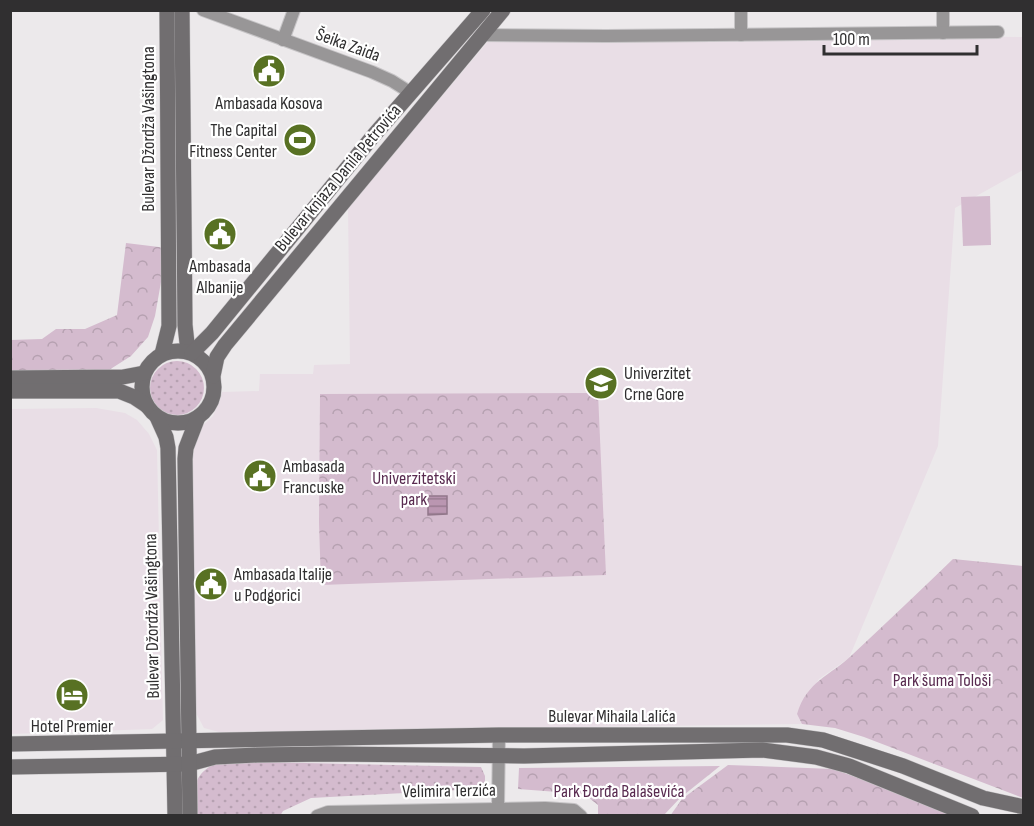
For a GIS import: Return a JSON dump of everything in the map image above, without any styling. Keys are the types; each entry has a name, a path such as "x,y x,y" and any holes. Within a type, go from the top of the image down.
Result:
{"main road":[{"name":"Bulevar Džordža Vašingtona","path":"162,354 169,326 167,10"},
{"name":"Bulevar Džordža Vašingtona","path":"182,10 185,325 190,353"},
{"name":"Bulevar knjaza Danila Petrovića","path":"190,353 212,333 374,135 483,10"},
{"name":"Bulevar knjaza Danila Petrovića","path":"213,376 217,357 225,345 503,10"},
{"path":"10,391 119,391 146,405 164,421 182,423 198,417 211,402 214,390 213,376 205,363 190,353 171,351 162,354 149,365 144,373 142,392 146,405"},
{"path":"10,378 123,377 144,373"},
{"name":"Bulevar Džordža Vašingtona","path":"157,417 168,448 182,764 190,816"},
{"name":"Bulevar Džordža Vašingtona","path":"181,742 185,459 190,434 198,417"},
{"name":"Bulevar Mihaila Lalića","path":"10,744 499,735 787,735 823,740 903,766 983,798 1023,807"},
{"name":"Bulevar Mihaila Lalića","path":"10,767 182,764 215,758 257,755 499,755 762,750 786,752 849,766 972,816"},
{"name":"Bulevar Džordža Vašingtona","path":"175,816 182,764"}],"street":[{"name":"Šeika Zaida","path":"204,10 372,72 411,93"},
{"path":"283,40 294,10"},
{"path":"741,10 741,35"},
{"path":"943,10 943,33"},
{"path":"481,35 998,32"},
{"path":"498,808 499,735"},
{"name":"Velimira Terzića","path":"317,816 328,812 498,808 562,808 574,810 581,816"}],"shaded area":[{"name":"Univerzitet Crne Gore","path":"1023,37 1023,170 955,208 938,446 849,658 819,679 797,714 802,724 219,732 204,728 196,713 188,453 197,431 213,416 222,392 259,391 260,374 313,374 314,365 350,364 348,208 490,39"},
{"path":"96,408 125,413 137,420 149,434 157,450 163,720 152,729 11,734 11,409"},
{"path":"428,496 447,496 447,514 428,515"}],"green space":[{"path":"990,196 991,245 963,246 961,197"},
{"path":"126,243 167,248 155,316 148,337 131,356 109,370 11,370 10,340 42,339 56,329 85,329 117,315"},
{"path":"177,361 187,363 196,369 202,378 204,388 202,398 196,407 187,413 177,415 167,413 158,407 152,398 150,388 152,378 158,369 167,363"},
{"name":"Univerzitetski park","path":"598,393 606,575 321,585 320,394"},
{"name":"Park šuma Tološi","path":"953,559 1023,566 1023,798 864,737 835,728 802,724 797,714 801,703 813,686 852,655"},
{"path":"218,761 481,767 485,783 479,789 311,798 283,811 280,816 196,815 195,789 198,778"},
{"path":"728,765 833,769 955,816 670,816 682,799"},
{"name":"Park Đorđa Balaševića","path":"720,766 680,798 664,815 598,815 598,805 584,794 518,789 519,768"}],"place":[{"name":"Ambasada Kosova","path":"269,71"},
{"name":"The Capital Fitness Center","path":"300,140"},
{"name":"Ambasada Albanije","path":"220,234"},
{"name":"Univerzitet Crne Gore","path":"601,383"},
{"name":"Ambasada Francuske","path":"260,476"},
{"name":"Ambasada Italije u Podgorici","path":"211,584"},
{"name":"Hotel Premier","path":"72,695"}]}
